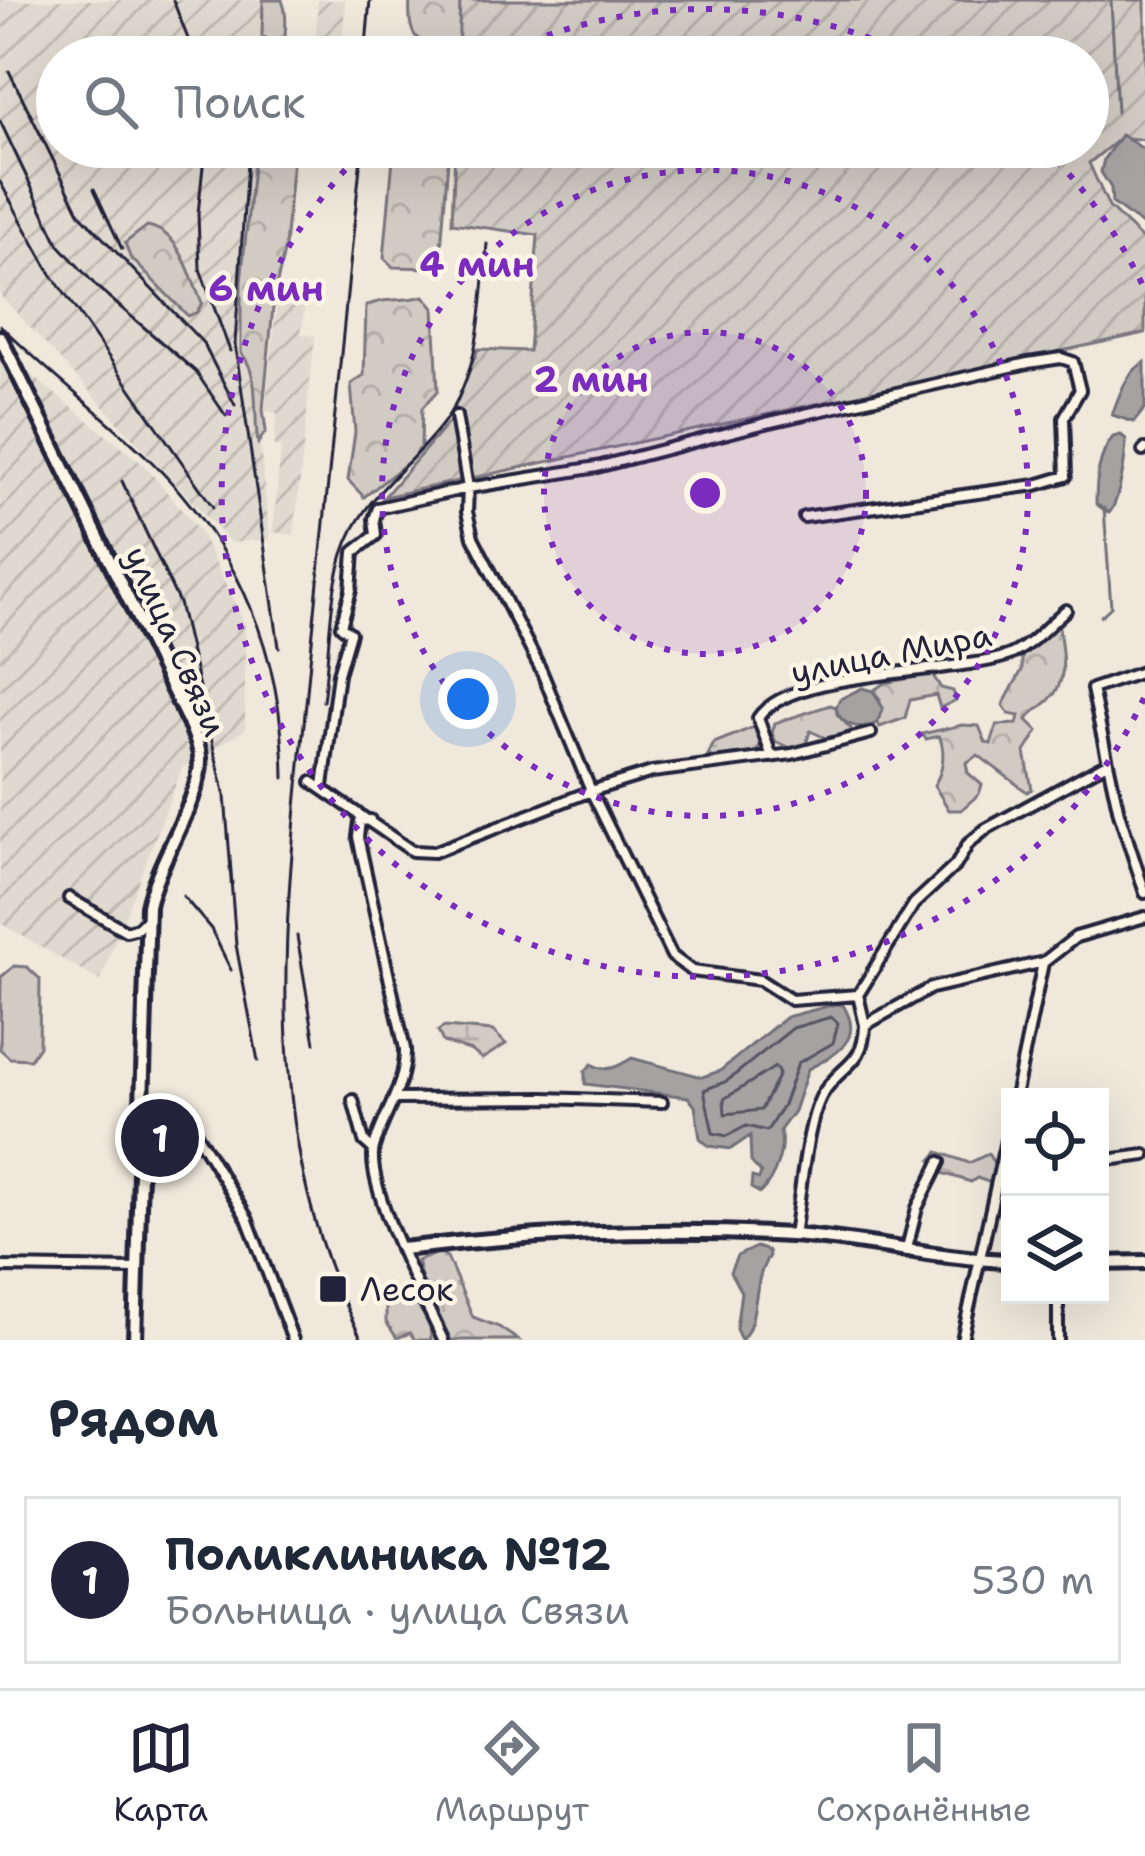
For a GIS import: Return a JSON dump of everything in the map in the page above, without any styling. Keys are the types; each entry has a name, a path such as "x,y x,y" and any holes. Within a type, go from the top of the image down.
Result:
{"street":[{"name":"улица Связи","path":"0,337 200,754 197,782 152,884 148,918 135,1340"},
{"path":"323,786 338,674 350,633 341,626 351,590 354,552 376,535 378,508 597,467 1028,363 1060,358 1072,362 1079,390 1064,418 1066,476 804,517"},
{"path":"456,416 473,537 542,670 591,790 679,964 692,971 760,980 791,1000 858,995"},
{"name":"улица Мира","path":"772,757 758,718 774,702 807,688 1012,655 1066,610"},
{"path":"1145,671 1091,689 1145,893"},
{"path":"312,782 412,850 434,853 591,790 652,772 772,757 871,733"},
{"path":"794,1235 816,1108 833,1080 859,1057 865,1025 858,995 914,904 986,830 1107,763"},
{"path":"370,820 360,821 358,837 405,1049 406,1072 373,1150 372,1169 443,1340"},
{"path":"69,898 126,931 148,918"},
{"path":"865,1025 931,988 1044,962 1076,937 1145,917"},
{"path":"1017,1088 1044,962"},
{"path":"142,1096 194,1130 247,1218 293,1340"},
{"path":"394,1099 662,1102"},
{"path":"352,1100 364,1142 373,1150"},
{"path":"1109,1160 1145,1155"},
{"path":"907,1248 917,1208 940,1162"},
{"path":"962,1340 1001,1186"},
{"path":"402,1249 502,1236 794,1235 1001,1261"},
{"path":"1109,1263 1145,1262"},
{"path":"0,1267 138,1269"},
{"path":"1058,1304 1058,1340"}],"shaded area":[{"path":"0,0 263,0 262,36 36,36 36,168 257,168 251,357 270,539 231,543 0,295"},
{"path":"318,0 345,0 343,36 315,36"},
{"path":"278,294 306,297 301,334 315,336 294,535 273,532 281,447 274,446 277,413 265,411"},
{"path":"0,343 30,374 145,466 201,533 245,625 245,730 182,768 100,981 0,923"}],"green space":[{"path":"263,0 282,0 285,36 262,36"},
{"path":"410,0 465,0 462,36 416,36 410,24"},
{"path":"460,0 1145,0 1145,140 1121,137 1109,147 1109,36 459,36"},
{"path":"253,168 292,168 285,247 274,297 263,409 266,431 258,443 254,384 241,353 241,282"},
{"path":"392,168 447,168 440,262 433,268 393,267 384,258"},
{"path":"454,168 1091,168 1109,207 1145,242 1145,333 384,497 449,422 478,349 529,351 538,235 452,223"},
{"path":"147,226 176,245 202,303 197,312 188,316 130,257 125,243"},
{"path":"424,296 434,308 438,391 422,408 421,446 411,460 364,497 348,480 355,432 351,384 364,375 366,306"},
{"path":"1049,628 1059,628 1062,675 1056,691 1027,720 1038,731 1025,752 1032,789 1027,792 978,755 966,763 968,773 982,785 979,794 961,810 949,810 934,785 942,761 939,736 926,739 922,734 979,726 986,743 991,744 997,725 1017,724 1019,716 1009,714 1003,705 1022,670 1022,652"},
{"path":"932,674 941,688 953,691 956,700 940,708 936,695 910,700 905,718 880,727 880,699 873,691 884,683"},
{"path":"830,705 853,731 826,738 810,731 806,745 796,750 776,742 775,723"},
{"path":"754,727 763,739 757,752 718,760 708,755 714,743"},
{"path":"14,966 27,967 40,979 39,1046 30,1059 10,1058 0,1049 1,977"},
{"path":"444,1027 493,1031 506,1044 482,1059 443,1042 438,1031"},
{"path":"938,1152 969,1163 988,1154 995,1178 991,1183 977,1178 971,1182 936,1171 931,1160"},
{"path":"440,1252 447,1257 473,1317 518,1340 451,1340 417,1261"},
{"path":"396,1299 417,1305 430,1324 431,1340 415,1340 410,1333 397,1338 386,1322 386,1308"}],"water":[{"path":"1121,135 1145,150 1145,227 1112,203 1111,188 1101,172 1109,168 1109,152"},
{"path":"1145,362 1145,408 1134,422 1112,415 1128,378"},
{"path":"1121,435 1126,439 1123,467 1109,513 1096,504 1097,478 1108,444"},
{"path":"862,688 873,691 883,708 877,723 846,723 836,707 840,699"},
{"path":"843,1005 849,1018 849,1038 836,1053 808,1069 794,1111 780,1130 774,1172 760,1193 751,1188 752,1177 759,1179 761,1173 751,1162 750,1136 731,1149 709,1146 700,1138 695,1106 688,1097 585,1084 585,1071 592,1064 607,1069 632,1058 702,1077 720,1071 786,1017"},
{"path":"756,1247 769,1256 751,1323 741,1340 736,1329 741,1292 730,1272 737,1256"}],"waterway":[{"path":"1111,0 1117,112"},
{"path":"1101,616 1111,607 1104,508"}],"railway":[{"path":"173,0 187,36"},
{"path":"367,36 370,0"},
{"path":"9,71 36,125"},
{"path":"0,121 59,245 97,287 196,372 226,416"},
{"path":"57,168 80,214 203,343 235,405"},
{"path":"203,168 200,269 230,351"},
{"path":"247,168 235,344 279,647"},
{"path":"360,168 293,843 286,1011 291,1094 304,1177 327,1259 362,1340"},
{"path":"0,182 51,274 213,507"},
{"path":"94,189 122,249"},
{"path":"323,701 334,590 345,548 374,499 433,436 456,402 477,337 487,244"},
{"path":"0,325 152,462 209,530 232,568 265,647 282,733 284,778"},
{"path":"122,481 179,603 225,796 232,884"},
{"path":"230,867 236,945 258,1061"},
{"path":"183,896 211,929 231,970"},
{"path":"297,936 315,1043"}],"place":[{"name":"Поликлиника №12","path":"160,1138"},
{"name":"Лесок","path":"333,1289"}]}
